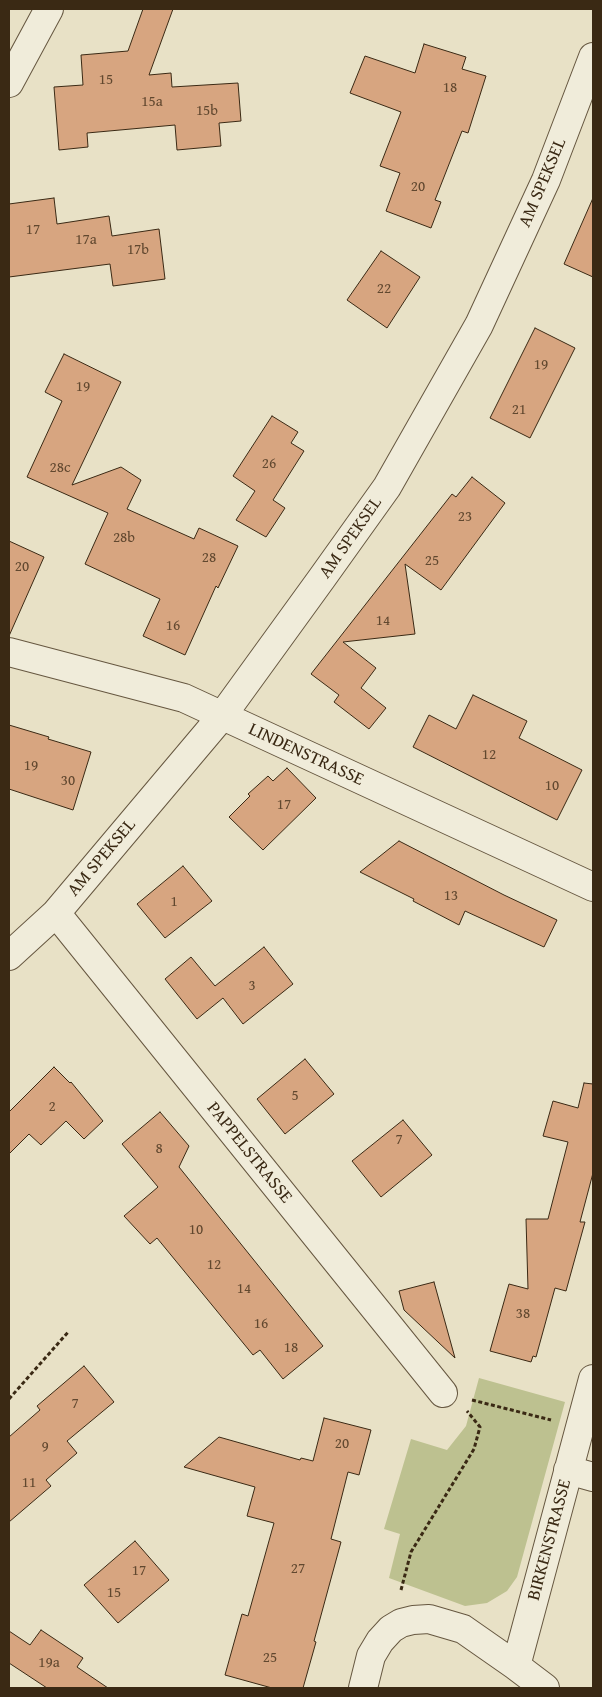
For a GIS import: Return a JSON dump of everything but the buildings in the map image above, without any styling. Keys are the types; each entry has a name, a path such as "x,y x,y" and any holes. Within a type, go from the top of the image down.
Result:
{"street":[{"path":"9,83 49,9"},
{"name":"AM SPEKSEL","path":"9,956 56,913 222,716 387,487 479,325 546,180 593,57"},
{"name":"LINDENSTRASSE","path":"9,652 184,698 593,887"},
{"name":"PAPPELSTRASSE","path":"56,913 442,1393"},
{"name":"BIRKENSTRASSE","path":"516,1666 581,1474 580,1428 593,1379"},
{"path":"363,1688 371,1656 380,1641 391,1629 401,1623 429,1619 464,1629 545,1688"}],"path":[{"path":"9,1399 69,1330"},
{"path":"442,1393 580,1428"},
{"path":"401,1623 401,1588 411,1552 474,1449 480,1427 471,1414 442,1393"}],"green space":[{"path":"479,1378 565,1402 517,1577 507,1591 487,1603 465,1606 389,1578 400,1534 384,1529 411,1439 447,1450 466,1426"}]}
